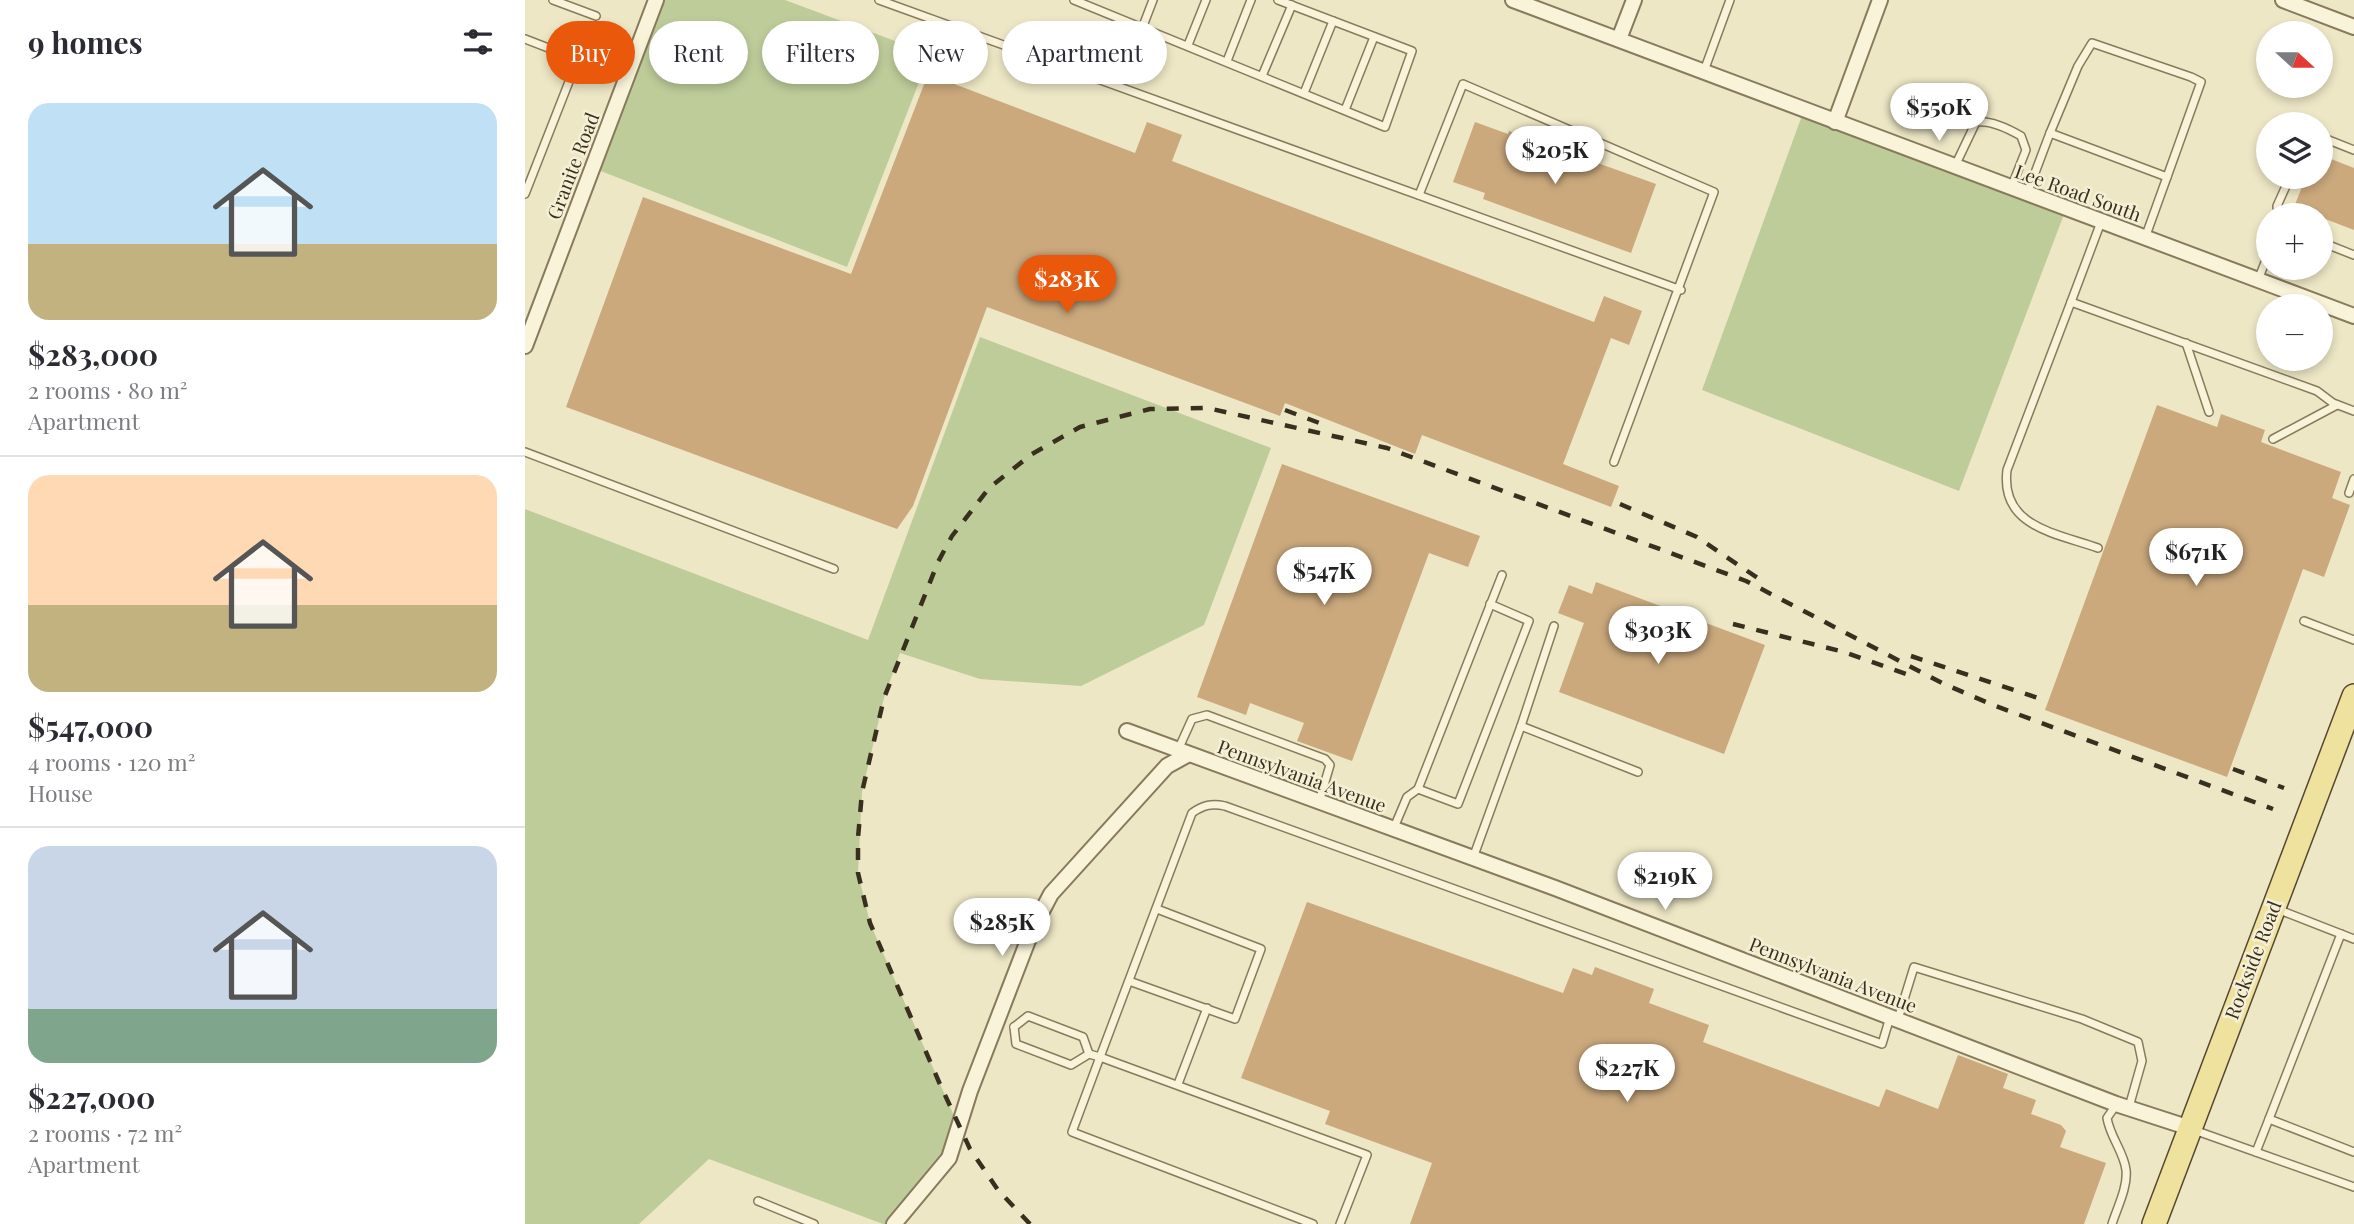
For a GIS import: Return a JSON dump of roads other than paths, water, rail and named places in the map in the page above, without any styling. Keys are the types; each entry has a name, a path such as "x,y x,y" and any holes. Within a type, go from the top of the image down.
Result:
{"main road":[{"name":"Rockside Road","path":"2154,1224 2354,696"}],"street":[{"name":"Granite Road","path":"525,346 656,0"},
{"name":"Lee Road South","path":"1513,0 2354,316"},
{"path":"1619,39 1634,0"},
{"path":"1835,122 1879,0"},
{"path":"2283,0 2354,27"},
{"name":"Pennsylvania Avenue","path":"1126,731 1473,859 2122,1106 2190,1128"},
{"name":"Pennsylvania Avenue","path":"894,1224 949,1158 1032,930 1051,894 1167,766 1182,753"}],"lane":[{"path":"553,0 596,16"},
{"path":"879,0 1681,290"},
{"path":"1074,0 1130,21"},
{"path":"1103,11 1107,0"},
{"path":"1145,21 1153,0"},
{"path":"1188,45 1206,0"},
{"path":"1227,61 1251,0"},
{"path":"1167,36 1385,127 1412,51 1278,0"},
{"path":"1703,72 1730,0"},
{"path":"1262,76 1292,5"},
{"path":"1304,93 1333,21"},
{"path":"1345,110 1374,37"},
{"path":"525,39 569,56 574,69 525,194"},
{"path":"2027,194 2078,66 2092,43 2190,76 2201,82 2145,238"},
{"path":"1419,195 1463,84 1714,192 1681,290 1615,462"},
{"path":"1955,167 1973,124 1979,121 1992,124 2023,139 2026,150 2011,188"},
{"path":"2050,133 2167,177"},
{"path":"2333,142 2354,150"},
{"path":"2098,548 2024,520 2009,502 2006,492 2007,470 2101,222"},
{"path":"2333,247 2354,255"},
{"path":"2071,302 2317,391 2337,405 2354,411"},
{"path":"2186,344 2209,412"},
{"path":"2273,439 2337,405"},
{"path":"525,452 834,569"},
{"path":"2349,492 2354,479"},
{"path":"1393,830 1407,797 1418,789 1502,575"},
{"path":"1418,789 1458,804 1529,621 1490,604"},
{"path":"2304,621 2354,640"},
{"path":"1473,859 1554,626"},
{"path":"1182,753 1192,719 1207,715 1325,759 1330,765 1328,778 1318,803"},
{"path":"1521,726 1638,772"},
{"path":"1313,1224 1072,1132 1192,813 1213,804 1882,1044 1914,967 2082,1019 2138,1042 2142,1061 2122,1106 2108,1118 2126,1170 2123,1191 2112,1224"},
{"path":"2273,908 2354,939"},
{"path":"1129,981 1235,1019 1261,949 1157,909"},
{"path":"2256,1152 2341,934"},
{"path":"1178,1084 1207,1008"},
{"path":"1014,1027 1028,1016 1083,1037 1089,1054"},
{"path":"997,1021 1014,1027"},
{"path":"1014,1027 1016,1044 1071,1065 1089,1054"},
{"path":"1089,1054 1178,1084 1367,1155 1340,1224"},
{"path":"2269,1119 2354,1152"},
{"path":"2190,1128 2354,1187"},
{"path":"758,1201 814,1224"}],"railway":[{"path":"1030,1224 998,1190 970,1149 939,1082 870,923 858,873 858,838 862,792 884,698 938,562 952,536 989,488 1032,454 1080,427 1150,409 1207,408 1387,448 1746,581 1942,683 1993,705 2273,809"},
{"path":"1285,410 1322,424"},
{"path":"1620,504 1697,537 1762,581"},
{"path":"1733,624 1844,652 1917,678"},
{"path":"1911,656 2047,701"},
{"path":"2233,769 2284,788"}]}
